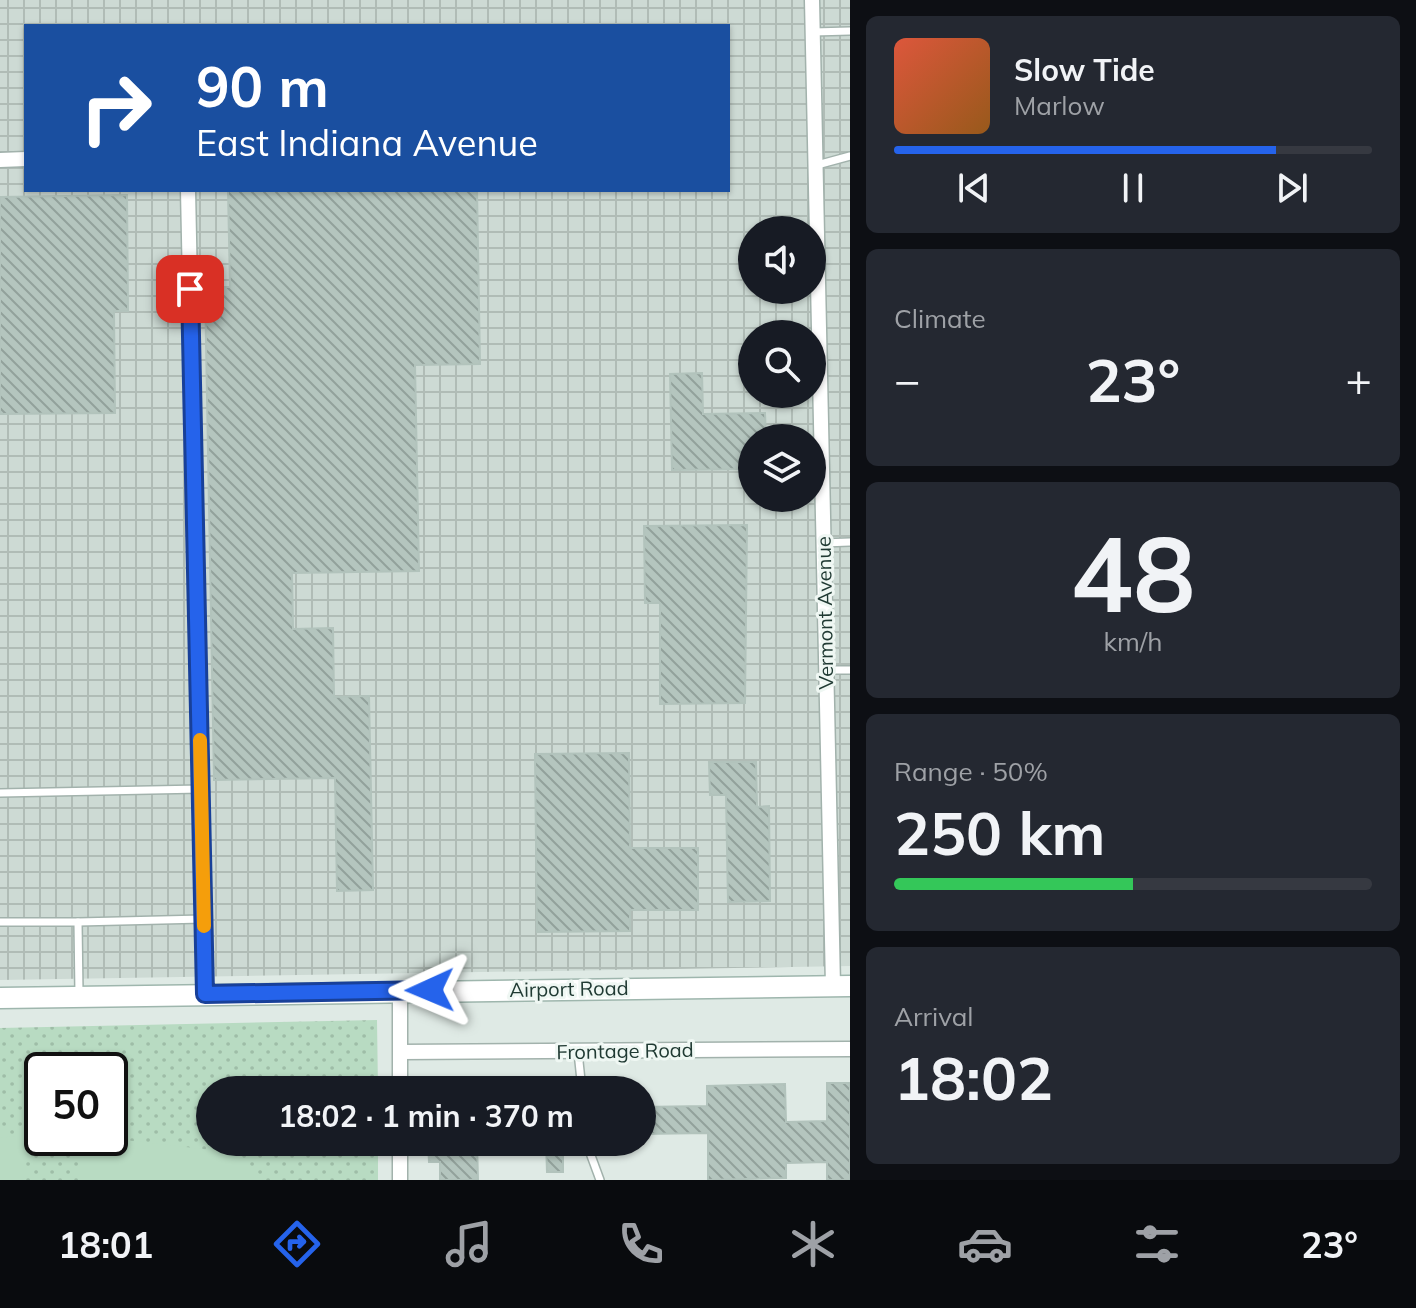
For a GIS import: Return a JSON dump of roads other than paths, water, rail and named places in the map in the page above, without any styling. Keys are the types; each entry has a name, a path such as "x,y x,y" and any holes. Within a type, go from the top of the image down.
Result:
{"main road":[{"name":"Airport Road","path":"0,998 842,986"}],"street":[{"name":"Vermont Avenue","path":"812,0 823,543 842,986"},
{"path":"0,160 24,159"},
{"path":"188,192 205,994"},
{"path":"400,991 400,1076"},
{"name":"Frontage Road","path":"401,1052 850,1049"},
{"path":"400,1156 400,1180"}],"lane":[{"path":"813,32 850,31"},
{"path":"817,165 850,156"},
{"path":"823,543 850,542"},
{"path":"827,670 850,670"},
{"path":"0,793 201,789"},
{"path":"0,922 203,919"},
{"path":"78,922 79,996"},
{"path":"578,1052 581,1076"},
{"path":"591,1156 600,1180"}]}
